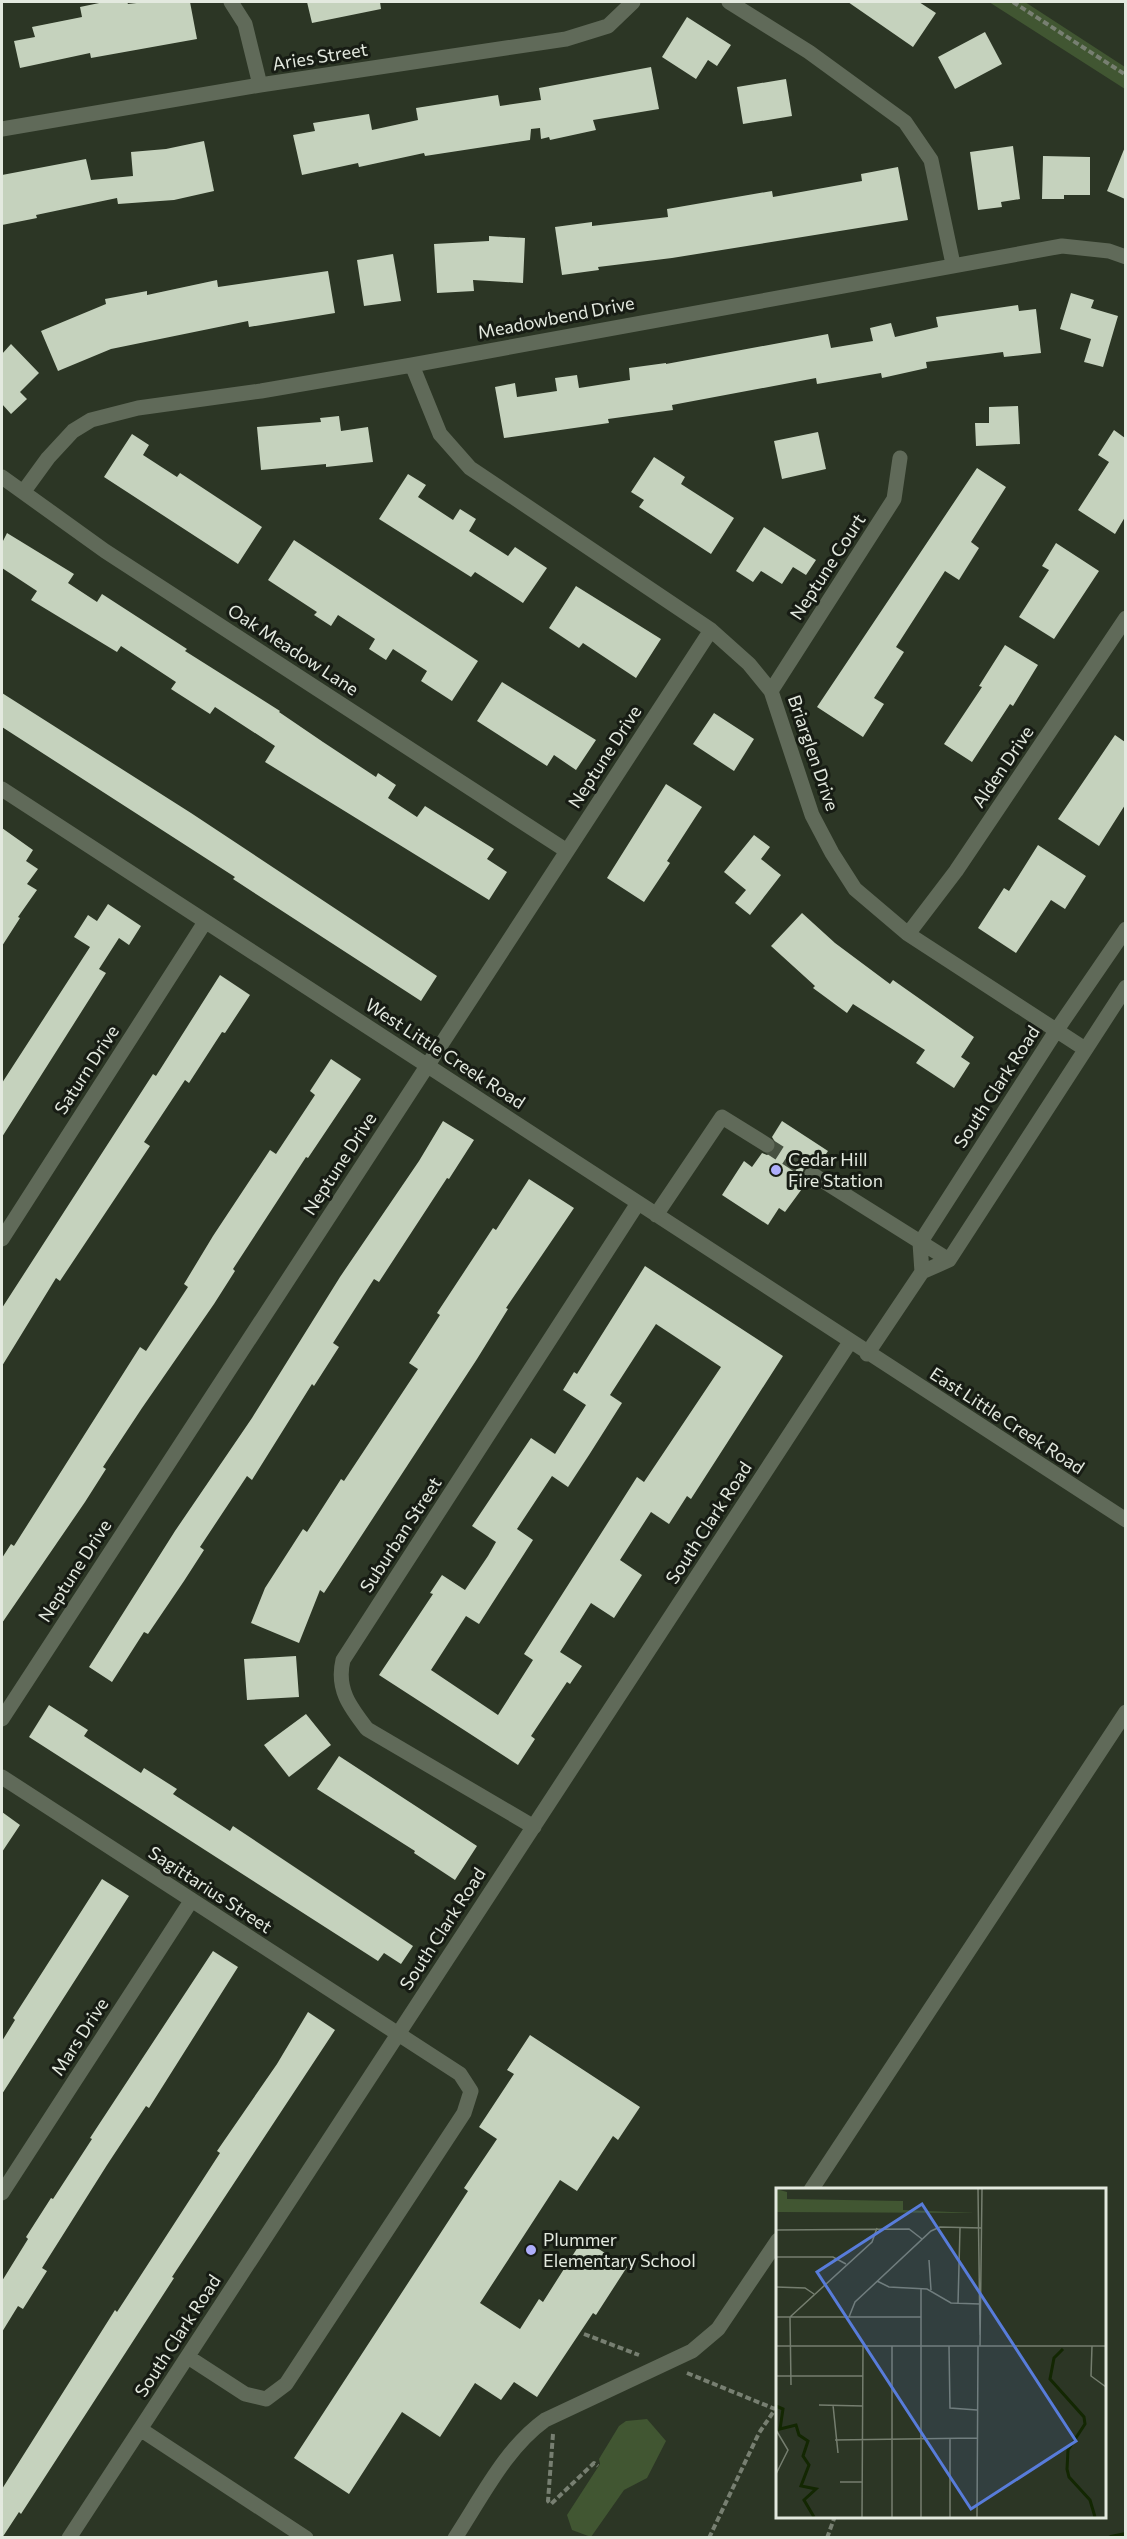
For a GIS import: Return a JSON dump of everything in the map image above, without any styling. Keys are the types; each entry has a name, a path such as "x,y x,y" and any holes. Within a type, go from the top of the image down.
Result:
{"street":[{"path":"231,2 245,24 260,85"},
{"name":"Aries Street","path":"2,129 260,85 566,39 608,26 633,2"},
{"path":"729,2 809,52 905,122 931,160 953,264"},
{"name":"Meadowbend Drive","path":"24,491 48,458 73,431 91,420 138,408 261,391 412,365 953,264 1062,246 1109,251 1125,256"},
{"name":"Briarglen Drive","path":"412,365 440,434 470,468 711,630 749,664 771,691 812,815 832,854 855,890 908,934 1085,1049"},
{"name":"Neptune Court","path":"771,691 894,499 900,458"},
{"name":"Oak Meadow Lane","path":"2,477 105,551 567,851"},
{"name":"Alden Drive","path":"908,934 982,833 1125,618"},
{"name":"Neptune Drive","path":"2,1719 711,630"},
{"name":"West Little Creek Road","path":"2,789 867,1354"},
{"name":"Saturn Drive","path":"2,1239 205,922"},
{"name":"South Clark Road","path":"920,1243 1056,1031 1125,929"},
{"path":"867,1354 922,1272 949,1260 1125,987"},
{"path":"656,1215 722,1117 767,1145"},
{"path":"812,1174 949,1260"},
{"name":"Suburban Street","path":"534,1827 367,1729 349,1705 339,1675 343,1660 638,1203"},
{"path":"920,1243 922,1272"},
{"name":"South Clark Road","path":"69,2538 850,1342"},
{"name":"East Little Creek Road","path":"867,1354 1125,1520"},
{"path":"812,2188 1125,1712"},
{"name":"Sagittarius Street","path":"2,1777 396,2035 460,2074 471,2091 464,2113 286,2384 266,2399 245,2394 188,2357"},
{"name":"Mars Drive","path":"2,2193 191,1901"},
{"path":"455,2538 514,2448 528,2432 545,2420 692,2351 718,2329 776,2242"},
{"path":"140,2429 306,2538"}],"path":[{"path":"1013,2 1125,75"},
{"path":"584,2334 639,2355"},
{"path":"681,2371 776,2407 759,2433 709,2538"},
{"path":"553,2433 548,2501 551,2504 594,2463 598,2466"},
{"path":"827,2538 835,2518"}],"green space":[{"path":"989,2 1025,2 1125,67 1125,89"},
{"path":"647,2419 666,2441 647,2478 624,2490 591,2537 572,2530 567,2515 600,2464 599,2459 619,2426 626,2421"}],"building":[{"path":"104,2 127,2 128,4 190,2 197,39 91,58 90,53 20,68 14,41 35,37 32,27 82,17 80,7"},
{"path":"307,2 380,2 381,9 312,23"},
{"path":"848,2 919,2 936,13 913,47"},
{"path":"687,17 731,45 717,66 708,60 696,79 662,57"},
{"path":"985,32 1002,64 955,89 938,57"},
{"path":"651,67 659,109 593,120 596,130 550,140 549,137 541,139 540,128 531,129 530,140 425,156 424,153 359,167 358,163 302,175 293,135 315,131 313,123 369,114 372,130 418,120 416,108 498,95 500,106 541,100 539,88"},
{"path":"786,79 792,116 743,124 737,87"},
{"path":"204,141 214,191 174,200 118,204 117,198 36,215 37,218 2,225 2,175 86,159 91,180 133,176 131,152 166,149"},
{"path":"1013,146 1020,199 1001,202 1002,207 978,210 970,152"},
{"path":"1125,147 1125,199 1107,191"},
{"path":"1043,156 1090,157 1090,195 1064,195 1064,199 1042,199"},
{"path":"898,167 908,220 672,258 598,267 599,270 562,275 555,227 592,222 592,226 668,217 667,209 772,191 773,197 862,181 861,174"},
{"path":"489,236 525,238 523,283 473,280 474,291 437,293 434,244 489,241"},
{"path":"393,254 401,301 364,306 357,260"},
{"path":"328,271 335,313 249,327 248,321 111,349 58,371 41,331 106,304 105,299 147,291 147,295 217,280 218,287"},
{"path":"1071,293 1094,300 1091,308 1118,316 1103,367 1084,362 1091,339 1060,329"},
{"path":"1018,305 1019,311 1036,309 1041,353 1004,357 1003,352 926,362 927,368 882,378 881,373 817,384 816,378 672,405 673,410 608,419 609,423 504,438 495,387 515,383 517,397 557,391 555,378 577,375 579,388 630,380 629,368 666,364 828,334 831,348 873,341 870,328 891,323 895,337 938,327 936,317"},
{"path":"11,344 39,373 20,392 27,399 11,414 2,404 2,354"},
{"path":"1018,406 1020,444 976,446 975,423 989,423 989,407"},
{"path":"339,416 341,431 368,427 373,462 261,470 257,427 321,422 320,418"},
{"path":"1114,430 1125,438 1125,517 1115,534 1078,510 1109,462 1098,455"},
{"path":"818,432 826,469 782,479 774,441"},
{"path":"132,434 149,445 143,455 177,477 180,473 262,527 238,564 104,477"},
{"path":"654,457 685,477 681,484 734,518 711,554 639,507 644,500 631,492"},
{"path":"977,468 1006,487 971,542 979,548 959,580 945,571 896,647 904,652 874,698 884,704 863,737 817,707"},
{"path":"408,474 426,485 418,497 453,520 460,509 476,519 469,531 508,556 515,547 547,568 523,603 475,572 471,577 379,519"},
{"path":"764,527 816,560 806,575 793,567 782,584 761,571 753,582 736,571"},
{"path":"7,533 74,574 68,583 97,602 102,594 376,777 378,773 396,785 388,798 417,817 425,806 494,849 487,859 507,872 489,900 265,762 275,746 215,707 210,714 171,689 176,682 121,646 117,652 31,600 37,591 2,568 2,543"},
{"path":"294,540 478,661 452,701 421,681 427,671 393,649 386,660 369,649 375,639 338,615 331,626 314,615 317,612 268,580"},
{"path":"1056,543 1099,571 1054,639 1019,617 1049,570 1042,566"},
{"path":"576,586 661,639 636,678 583,643 579,648 549,628"},
{"path":"1005,645 1038,665 1013,706 1010,704 972,762 944,744 982,687 979,686"},
{"path":"502,682 596,740 576,770 554,755 547,766 477,721"},
{"path":"2,693 191,813 437,976 421,1001 233,879 235,877 2,727"},
{"path":"714,713 754,739 734,771 693,744"},
{"path":"1115,735 1125,742 1125,805 1099,846 1058,819"},
{"path":"666,784 702,807 667,861 670,863 644,902 607,878"},
{"path":"2,828 33,850 26,861 38,869 27,884 37,890 18,917 20,918 2,946"},
{"path":"754,835 770,847 761,859 781,875 750,915 735,903 746,890 724,872"},
{"path":"1038,845 1086,876 1065,909 1051,900 1016,953 978,928 1004,888 1009,891"},
{"path":"108,904 141,926 129,945 119,938 99,969 106,973 2,1137 2,1083 90,947 74,937 88,915 97,921"},
{"path":"802,913 835,943 890,984 893,980 974,1037 961,1057 970,1063 954,1088 916,1063 925,1050 853,1004 847,1013 813,988 815,986 771,946"},
{"path":"220,975 250,995 225,1033 222,1032 189,1083 185,1080 144,1142 150,1146 60,1281 56,1278 2,1366 2,1308 153,1074 156,1076"},
{"path":"331,1059 361,1079 308,1158 306,1157 233,1269 235,1271 214,1304 103,1467 106,1469 85,1502 2,1623 2,1558 11,1544 14,1546 140,1347 146,1351 188,1287 184,1284 213,1236 270,1150 276,1154 315,1095 310,1091"},
{"path":"443,1121 474,1140 379,1282 374,1279 333,1343 339,1347 314,1386 312,1384 252,1480 247,1476 200,1547 204,1550 184,1581 148,1634 144,1632 112,1682 89,1667 175,1531 252,1418 340,1277 419,1161"},
{"name":"Cedar Hill Fire Station","path":"782,1121 828,1151 818,1166 812,1164 804,1168 802,1174 807,1182 785,1212 779,1208 768,1225 722,1195 744,1161 752,1167 762,1153 767,1155 775,1151 777,1145 772,1137"},
{"path":"529,1179 574,1208 506,1308 508,1309 477,1359 324,1593 320,1590 299,1643 251,1623 265,1588 303,1529 307,1532 341,1479 344,1481 418,1369 409,1363 440,1315 437,1313 493,1228 496,1230"},
{"path":"645,1266 783,1356 691,1499 687,1496 669,1524 651,1512 620,1560 642,1575 614,1618 591,1603 560,1652 582,1666 570,1684 567,1682 531,1736 535,1739 518,1765 379,1675 433,1594 430,1593 442,1575 465,1590 488,1556 496,1542 472,1526 531,1438 555,1454 586,1405 563,1390 574,1372 577,1374","holes":["656,1324 721,1367 644,1482 637,1477 524,1654 533,1660 498,1715 431,1670 466,1616 479,1624 533,1540 517,1529 552,1476 568,1487 589,1455 622,1403 610,1395"]},
{"path":"296,1656 299,1697 247,1700 244,1659"},
{"path":"49,1705 88,1730 84,1736 141,1773 144,1768 177,1789 173,1794 230,1831 233,1826 413,1946 401,1964 384,1953 378,1961 29,1737"},
{"path":"306,1714 331,1745 289,1777 264,1745"},
{"path":"339,1756 477,1846 455,1880 414,1853 415,1851 317,1789"},
{"path":"2,1812 20,1825 2,1852"},
{"path":"102,1879 129,1896 2,2094 2,2041 15,2020 13,2018"},
{"path":"213,1951 238,1967 149,2108 146,2106 42,2268 47,2271 23,2309 18,2306 2,2332 2,2281 28,2239 26,2237 51,2198 53,2199 92,2139 90,2138"},
{"path":"308,2012 335,2030 172,2277 174,2278 21,2514 19,2512 2,2538 2,2489 115,2310 117,2312 220,2153 217,2151 277,2064"},
{"path":"530,2035 640,2107 618,2140 613,2136 577,2191 560,2180 480,2303 520,2329 539,2299 543,2302 583,2239 627,2267 596,2315 593,2313 537,2397 514,2382 501,2400 475,2383 440,2437 402,2412 349,2494 294,2458 468,2191 464,2188 497,2139 479,2127 514,2074 507,2070"}],"waterway":[{"path":"1111,2538 1126,2535"}],"tunnel":[{"path":"767,1145 812,1174"}],"place":[{"name":"Cedar Hill Fire Station","path":"776,1170"},
{"name":"Plummer Elementary School","path":"531,2250"}]}
